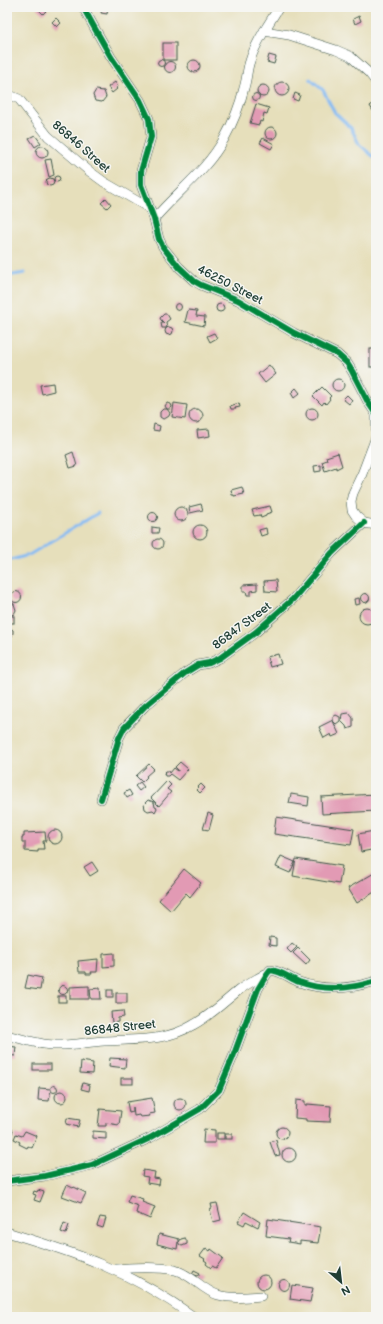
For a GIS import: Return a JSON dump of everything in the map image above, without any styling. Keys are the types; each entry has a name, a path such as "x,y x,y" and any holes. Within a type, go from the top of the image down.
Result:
{"street":[{"name":"46250 Street","path":"83,7 111,57 140,100 148,119 151,137 143,165 141,185 163,247 187,275 201,286 238,300 294,333 337,354 347,363 376,414"},
{"path":"154,219 206,166 225,138 234,119 245,87 250,60 264,31 279,7"},
{"path":"264,31 289,35 350,56 369,73 376,82"},
{"name":"86846 Street","path":"7,94 19,99 48,136 89,171 104,182 149,208"},
{"path":"376,414 376,437 371,453 353,492 351,501 352,510 356,516 364,523 376,525"},
{"name":"86847 Street","path":"101,799 119,738 124,728 133,718 185,673 198,666 220,658 256,632 293,599 332,553 364,523"},
{"path":"8,1180 45,1176 92,1165 150,1138 200,1110 220,1090 258,989 270,970 277,971 298,981 327,988 344,988 365,985 376,981"},
{"name":"86848 Street","path":"7,1035 53,1045 67,1046 104,1041 146,1040 179,1032 193,1026 239,990 267,974"},
{"path":"7,1232 74,1254 111,1269 165,1297 194,1317"},
{"path":"111,1269 139,1267 175,1270 187,1275 217,1294 237,1298 261,1296"}],"building":[{"path":"36,7 46,7 48,9 43,14"},
{"path":"102,7 108,7 107,14 101,13"},
{"path":"359,16 361,21 355,24 353,19"},
{"path":"56,18 61,23 57,27 52,22"},
{"path":"163,43 176,43 176,60 163,60"},
{"path":"269,55 276,57 274,64 267,62"},
{"path":"161,59 164,60 164,66 161,67 158,66 157,63 158,60"},
{"path":"194,60 198,62 200,66 198,70 194,72 190,70 188,66 190,62"},
{"path":"170,61 174,63 176,67 174,71 170,73 166,71 164,67 166,63"},
{"path":"115,82 118,87 112,93 108,87"},
{"path":"279,82 285,82 289,86 289,92 285,96 279,96 275,92 275,86"},
{"path":"263,85 267,87 269,91 267,95 263,97 259,95 257,91 259,87"},
{"path":"96,90 104,91 106,97 102,102 95,101 93,95"},
{"path":"295,93 300,95 298,101 293,99"},
{"path":"256,94 259,97 256,100 253,97"},
{"path":"375,102 376,109 373,111 370,106"},
{"path":"256,104 269,108 267,114 264,113 262,122 260,121 259,125 250,123"},
{"path":"273,127 276,128 276,138 269,139 266,138 265,131 266,128"},
{"path":"35,135 41,143 35,147 29,138"},
{"path":"263,138 274,144 271,149 260,143"},
{"path":"40,146 44,146 48,152 44,158 40,158 36,154 36,150"},
{"path":"51,159 54,175 49,177 45,160"},
{"path":"57,176 60,179 57,182 54,179"},
{"path":"48,178 52,178 54,182 52,186 48,186 46,184 46,180"},
{"path":"106,198 111,204 107,208 101,203"},
{"path":"178,304 181,307 178,310 175,307"},
{"path":"220,304 223,305 223,311 220,312 217,311 216,308 217,305"},
{"path":"188,310 197,311 196,316 205,317 204,326 185,322"},
{"path":"164,314 167,314 170,319 166,322 167,328 162,328 161,323 164,323 160,318"},
{"path":"169,327 172,328 172,334 169,335 166,334 165,331 166,328"},
{"path":"214,333 217,338 210,342 207,336"},
{"path":"370,349 376,349 376,367 370,367"},
{"path":"269,365 276,374 265,383 258,374"},
{"path":"340,379 343,380 343,390 336,391 333,390 332,383 333,380"},
{"path":"53,383 54,391 42,394 40,385"},
{"path":"322,387 331,396 326,404 324,402 322,405 313,396"},
{"path":"296,388 300,393 294,398 291,393"},
{"path":"347,395 352,400 349,404 343,399"},
{"path":"167,403 171,404 172,407 170,409 167,409 165,406"},
{"path":"174,403 187,405 185,419 172,417"},
{"path":"239,403 240,407 231,409 230,406"},
{"path":"312,408 316,410 318,414 316,418 312,420 308,418 306,414 308,410"},
{"path":"163,409 167,409 170,413 169,416 163,419 160,417 160,412"},
{"path":"196,409 201,411 203,416 201,421 196,423 191,421 189,416 191,411"},
{"path":"154,424 160,426 159,431 153,430"},
{"path":"209,429 210,436 198,438 197,430"},
{"path":"73,452 77,466 70,468 66,455"},
{"path":"338,453 342,466 325,471 322,462 327,460 326,457"},
{"path":"321,465 321,471 315,472 314,466"},
{"path":"242,487 244,494 232,495 231,490"},
{"path":"201,504 203,510 190,513 189,507"},
{"path":"270,506 272,512 266,514 266,516 261,518 260,515 254,516 252,510"},
{"path":"181,507 186,509 188,514 186,519 181,521 176,519 174,514 176,509"},
{"path":"151,513 155,513 157,517 155,521 151,521 149,519 149,515"},
{"path":"200,525 205,527 207,532 205,537 200,539 195,537 193,532 195,527"},
{"path":"152,527 159,528 158,533 152,533"},
{"path":"266,528 267,534 261,536 259,530"},
{"path":"156,539 160,539 162,540 162,548 156,549 153,546 153,542"},
{"path":"276,580 277,592 265,591 264,581"},
{"path":"257,584 257,590 251,591 251,595 247,595 246,591 243,591 243,585"},
{"path":"14,592 18,592 20,593 20,601 14,602 11,599 11,595"},
{"path":"363,594 367,594 369,598 367,602 363,602 361,600 361,596"},
{"path":"359,598 360,604 355,605 354,599"},
{"path":"10,602 14,604 16,610 14,614 9,616 7,615 7,603"},
{"path":"367,608 374,613 375,616 370,623 367,624 360,619 359,616 364,609"},
{"path":"7,616 14,616 14,623 7,623"},
{"path":"7,628 13,630 12,636 7,637"},
{"path":"278,654 281,664 270,667 267,657"},
{"path":"349,713 353,718 353,727 347,729 341,721 342,714"},
{"path":"336,715 340,717 340,721 336,724 333,721 339,734 332,737 331,734 324,738 319,727 333,720 333,717"},
{"path":"180,762 188,769 178,780 170,774 165,776 164,773 166,771 169,771 170,773 174,768 178,771 175,767"},
{"path":"149,764 154,769 142,782 136,776"},
{"path":"167,781 171,785 167,789 171,792 159,806 151,798"},
{"path":"140,782 144,787 139,791 135,786"},
{"path":"201,784 205,788 200,793 196,789"},
{"path":"129,790 132,795 127,798 124,793"},
{"path":"291,794 309,797 308,806 289,803"},
{"path":"376,794 376,811 322,814 321,797"},
{"path":"148,800 154,802 155,807 157,808 155,812 153,810 148,811 145,809 144,804"},
{"path":"208,813 213,815 209,830 203,829"},
{"path":"276,817 354,829 351,845 274,834"},
{"path":"52,830 58,830 62,834 62,840 58,844 52,844 48,840 48,834"},
{"path":"374,831 376,849 361,852 358,834"},
{"path":"45,832 46,841 43,841 44,849 38,849 38,852 25,851 25,842 22,842 24,833"},
{"path":"281,856 295,862 290,873 276,867"},
{"path":"296,859 342,866 339,884 293,876"},
{"path":"92,862 98,871 90,876 84,867"},
{"path":"184,869 201,883 190,897 186,893 171,911 159,900"},
{"path":"376,872 376,891 357,903 348,888"},
{"path":"270,937 276,938 276,946 269,945"},
{"path":"292,943 297,947 291,953 287,949"},
{"path":"298,948 310,960 306,965 293,953"},
{"path":"114,953 114,966 103,967 103,954"},
{"path":"98,959 97,972 86,974 86,972 79,972 78,961"},
{"path":"28,975 42,978 40,990 25,988"},
{"path":"61,986 65,986 67,990 65,994 61,994 59,992 59,988"},
{"path":"89,986 89,999 70,999 70,987"},
{"path":"100,988 101,999 91,999 90,989"},
{"path":"107,990 113,990 113,997 107,997"},
{"path":"116,993 127,993 127,1003 116,1003"},
{"path":"58,996 66,996 66,1002 58,1002"},
{"path":"123,1011 124,1017 118,1018 118,1022 112,1023 111,1012"},
{"path":"7,1046 16,1047 15,1056 7,1055"},
{"path":"110,1058 126,1059 125,1068 109,1066"},
{"path":"81,1061 93,1063 92,1074 80,1073"},
{"path":"33,1064 51,1064 51,1070 33,1070"},
{"path":"121,1078 133,1078 133,1084 121,1084"},
{"path":"83,1083 90,1085 89,1091 81,1089"},
{"path":"54,1085 57,1086 57,1092 54,1093 51,1092 50,1089 51,1086"},
{"path":"39,1088 51,1089 49,1101 38,1100"},
{"path":"59,1091 63,1091 67,1097 63,1103 59,1103 55,1099 55,1095"},
{"path":"152,1098 155,1113 149,1114 150,1116 134,1116 133,1107 133,1112 129,1113 127,1102"},
{"path":"180,1098 184,1100 186,1104 184,1108 180,1110 176,1108 174,1104 176,1100"},
{"path":"296,1100 305,1101 305,1105 331,1106 330,1122 306,1121 306,1119 295,1118"},
{"path":"100,1109 121,1111 119,1125 106,1123 106,1126 98,1126"},
{"path":"67,1118 80,1120 78,1127 66,1124"},
{"path":"282,1127 286,1129 288,1133 286,1137 282,1139 278,1137 276,1133 278,1129"},
{"path":"8,1128 13,1130 11,1136 7,1134"},
{"path":"204,1129 215,1130 215,1143 203,1143"},
{"path":"25,1131 37,1136 32,1148 28,1146 27,1148 19,1144 20,1142 14,1139 16,1134 22,1136"},
{"path":"93,1131 106,1132 106,1139 93,1138"},
{"path":"217,1133 224,1133 224,1139 217,1139"},
{"path":"225,1134 232,1134 232,1139 225,1139"},
{"path":"276,1140 280,1155 275,1156 270,1142"},
{"path":"289,1148 294,1150 296,1155 294,1160 289,1162 284,1160 282,1155 284,1150"},
{"path":"143,1170 155,1172 154,1178 160,1179 159,1185 147,1183 148,1177 142,1176"},
{"path":"67,1185 86,1193 81,1203 62,1196"},
{"path":"38,1190 44,1192 40,1202 34,1200 36,1195 33,1194 34,1191 37,1192"},
{"path":"130,1195 143,1199 142,1202 155,1207 150,1219 136,1213 138,1206 127,1202"},
{"path":"217,1203 221,1220 213,1222 210,1209 212,1208 211,1204"},
{"path":"244,1212 260,1222 258,1227 246,1221 244,1225 238,1222"},
{"path":"100,1217 106,1218 103,1228 97,1226"},
{"path":"268,1219 321,1227 318,1243 300,1241 300,1244 288,1242 289,1239 266,1236"},
{"path":"64,1223 69,1225 66,1234 61,1232"},
{"path":"159,1234 179,1239 179,1242 181,1239 185,1238 187,1244 182,1246 178,1242 177,1249 157,1244"},
{"path":"206,1248 210,1251 211,1249 223,1258 216,1268 212,1266 211,1268 206,1264 207,1262 204,1260 205,1259 200,1256"},
{"path":"194,1270 200,1273 198,1276 192,1274"},
{"path":"264,1275 269,1277 271,1282 269,1287 264,1289 259,1287 257,1282 259,1277"},
{"path":"282,1280 286,1280 288,1281 288,1289 282,1290 279,1287 279,1283"},
{"path":"292,1285 313,1288 310,1302 290,1299"}],"waterway":[{"path":"310,79 323,90 335,113 351,128 359,144 376,159"},
{"path":"7,276 25,273"},
{"path":"7,561 29,555 98,513"}],"cycle path":[{"path":"83,7 111,57 140,100 149,119 151,137 141,171 141,185 163,247 179,267 194,281 238,300 294,333 337,354 347,363 376,414"},
{"path":"101,799 119,738 124,728 145,706 185,673 198,665 209,663 220,658 256,632 293,599 332,553 364,523"},
{"path":"7,1181 45,1176 92,1165 150,1138 200,1109 219,1090 258,989 270,970 282,973 299,982 318,987 338,988 357,986 376,981"}]}
